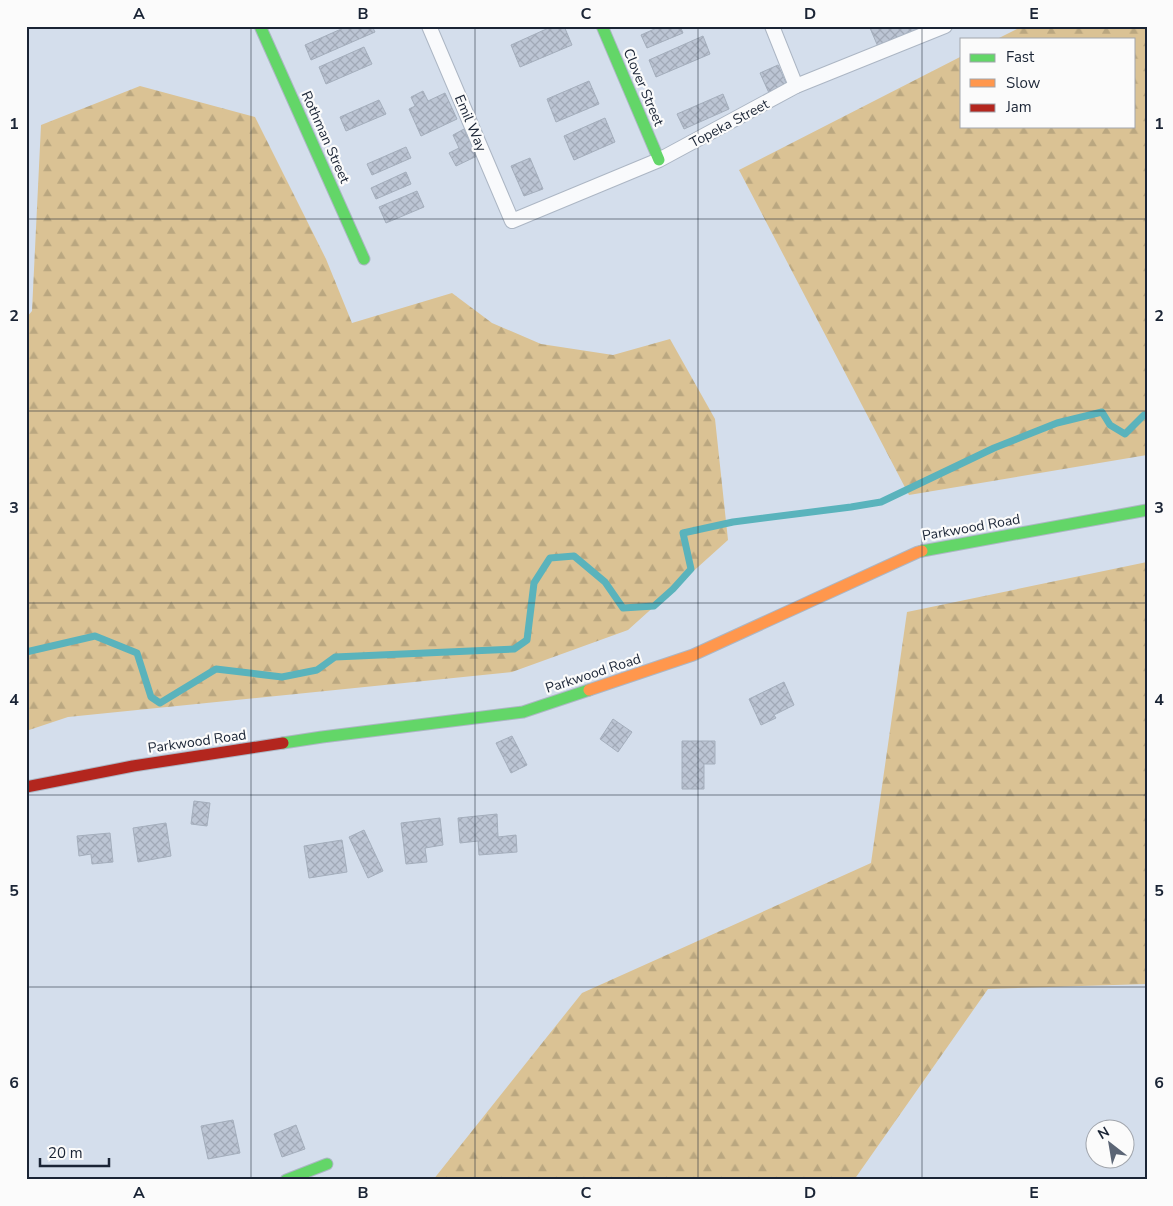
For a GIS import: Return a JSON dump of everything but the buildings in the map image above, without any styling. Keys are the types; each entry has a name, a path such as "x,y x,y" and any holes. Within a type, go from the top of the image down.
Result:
{"street":[{"name":"Rothman Street","path":"260,26 364,259"},
{"name":"Clover Street","path":"602,26 659,160"},
{"name":"Parkwood Road","path":"26,787 152,763 322,737 523,712 693,655 918,552 1147,510"},
{"path":"286,1180 327,1164"}],"lane":[{"name":"Emil Way","path":"429,26 512,221"},
{"path":"772,26 796,86"},
{"name":"Topeka Street","path":"512,221 659,160 796,86 945,26"}],"green space":[{"path":"1023,26 1147,26 1147,455 909,495 739,170 960,57 960,128 1136,128 1136,38 999,38"},
{"path":"140,86 255,117 326,259 352,323 452,293 492,323 541,344 613,355 670,339 715,419 728,540 628,630 512,672 68,717 26,731 26,318 32,311 41,125"},
{"path":"1147,562 1147,984 988,989 854,1180 433,1180 582,993 871,863 907,612"}],"waterway":[{"path":"26,652 95,636 137,653 151,697 160,703 216,669 282,677 317,670 335,657 514,649 527,640 534,583 550,558 574,556 605,582 623,608 654,606 691,569 683,533 733,522 881,502 994,448 1057,423 1102,412 1110,425 1125,434 1144,415 1147,415"}],"traffic: fast":[{"path":"260,26 364,259"},
{"path":"602,26 659,160"},
{"path":"922,551 1147,510"},
{"path":"283,743 523,712 589,690"},
{"path":"286,1180 327,1164"}],"traffic: slow":[{"path":"589,690 693,655 922,551"}],"traffic: jam":[{"path":"26,787 133,766 283,743"}]}
